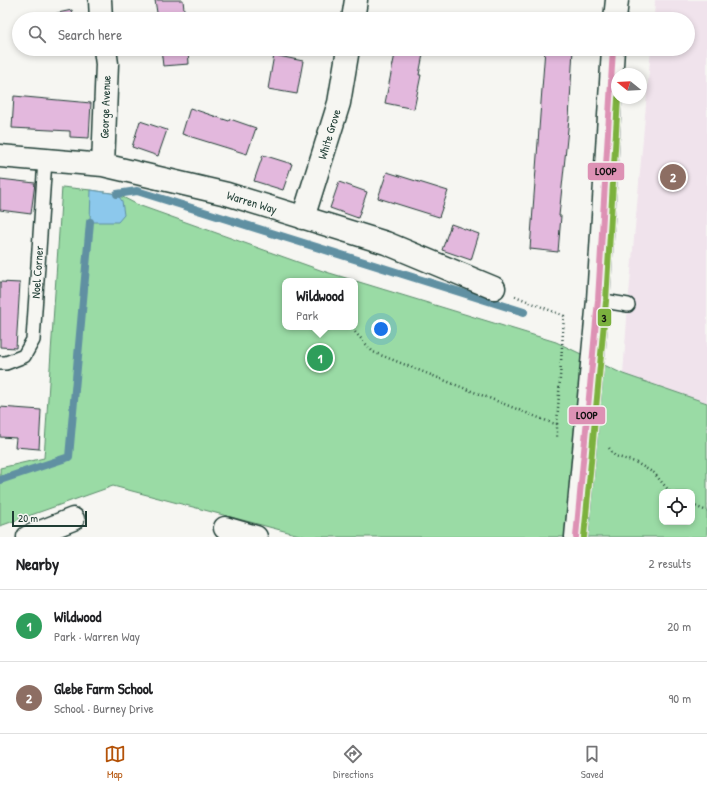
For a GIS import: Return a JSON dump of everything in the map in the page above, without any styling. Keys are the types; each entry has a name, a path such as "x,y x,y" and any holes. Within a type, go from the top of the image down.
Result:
{"street":[{"path":"100,0 101,12"},
{"path":"354,12 356,0"},
{"path":"615,12 616,0"},
{"name":"George Avenue","path":"103,165 107,64 106,56"},
{"name":"White Grove","path":"303,218 339,103 347,56"},
{"path":"576,537 598,300 613,56"},
{"name":"Warren Way","path":"0,156 103,165 227,194 386,243 494,288"},
{"path":"32,536 72,520"},
{"path":"225,528 256,537"}],"lane":[{"name":"Noel Corner","path":"0,363 6,363 24,356 33,340 45,160"},
{"path":"598,300 628,305"}],"path":[{"path":"494,288 564,316 557,424 558,438"},
{"path":"354,332 372,352 557,424"},
{"path":"608,446 615,456 635,462 654,474 667,489"},
{"path":"695,506 707,511"}],"shaded area":[{"path":"655,0 707,0 707,403 623,374 650,56 695,56 695,12 654,12"}],"green space":[{"path":"62,187 117,194 138,205 346,278 282,278 282,330 358,330 358,282 556,342 623,374 707,403 707,537 307,537 113,486 0,526 0,468 44,458"}],"water":[{"path":"91,190 117,194 122,201 124,215 118,222 90,222"}],"building":[{"path":"155,0 183,0 184,12 157,12"},
{"path":"162,56 188,56 189,64 163,66"},
{"path":"274,56 303,61 297,94 268,89"},
{"path":"395,56 423,56 419,75 421,75 414,109 385,103"},
{"path":"544,56 573,56 569,119 559,216 561,216 558,252 530,249"},
{"path":"14,96 91,103 89,138 70,137 70,131 12,128"},
{"path":"190,108 256,128 247,154 182,134"},
{"path":"140,121 167,130 158,156 132,147"},
{"path":"263,155 292,164 283,190 254,181"},
{"path":"387,172 448,191 439,217 378,198"},
{"path":"0,179 35,183 31,214 0,210"},
{"path":"339,182 367,192 358,218 330,208"},
{"path":"451,224 479,234 471,260 442,250"},
{"path":"0,282 20,283 16,348 0,347"},
{"path":"0,407 41,410 39,449 15,447 16,438 0,437"}],"waterway":[{"path":"117,194 137,191 524,312"},
{"path":"0,480 69,457 90,222"}],"transit line":[{"name":"LOOP","path":"576,537 598,300 613,56"},
{"name":"3","path":"584,537 606,301 618,104"}],"place":[{"name":"Glebe Farm School","path":"673,177"},
{"name":"Wildwood","path":"320,358"}]}
